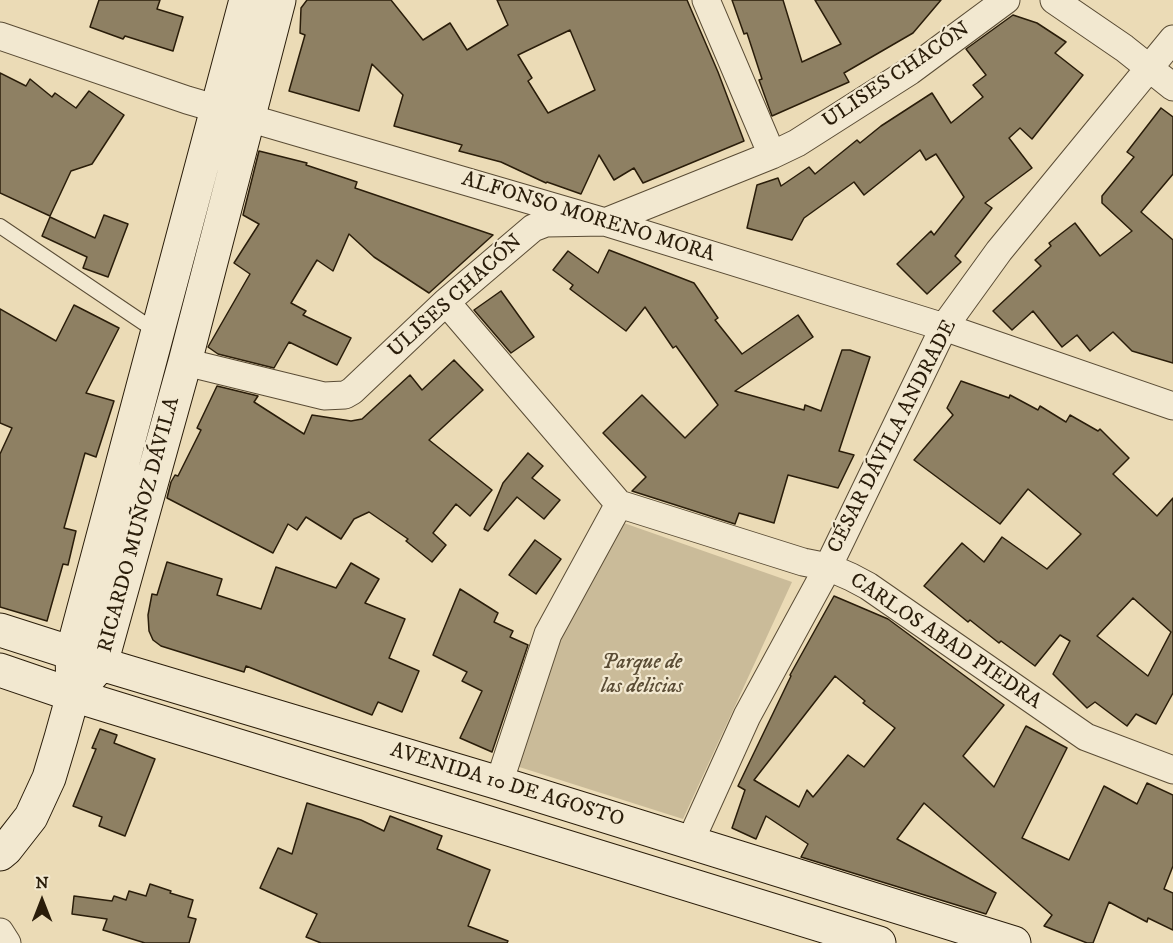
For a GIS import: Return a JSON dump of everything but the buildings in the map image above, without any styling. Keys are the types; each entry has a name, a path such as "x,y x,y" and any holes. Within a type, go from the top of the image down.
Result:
{"main road":[{"name":"RICARDO MUÑOZ DÁVILA","path":"73,695 72,652 246,0"},
{"name":"RICARDO MUÑOZ DÁVILA","path":"73,695 101,664 184,363 279,0"},
{"name":"AVENIDA 10 DE AGOSTO","path":"0,630 72,652 101,664 499,783 1014,943"},
{"name":"AVENIDA 10 DE AGOSTO","path":"0,670 73,695 879,943"},
{"path":"0,854 26,824 49,778 73,695"}],"street":[{"path":"706,0 772,155"},
{"name":"ULISES CHACÓN","path":"184,363 324,396 345,395 446,302 538,225 605,222 797,143 910,71 1006,0"},
{"path":"1054,0 1124,48 1173,87"},
{"name":"ALFONSO MORENO MORA","path":"0,36 216,108 605,222 944,327 1173,406"},
{"name":"CÉSAR DÁVILA ANDRADE","path":"690,842 747,716 828,567 944,327 999,251 1150,70 1173,39"},
{"path":"446,302 619,504 548,634 499,783"},
{"name":"CARLOS ABAD PIEDRA","path":"619,504 803,562 828,567 868,586 1086,737 1173,770"},
{"path":"0,932 6,943"},
{"path":"0,940 6,943"}],"lane":[{"path":"0,226 157,332"}],"green space":[{"name":"Parque de las delicias","path":"618,521 792,582 683,819 513,765 552,638"}]}
